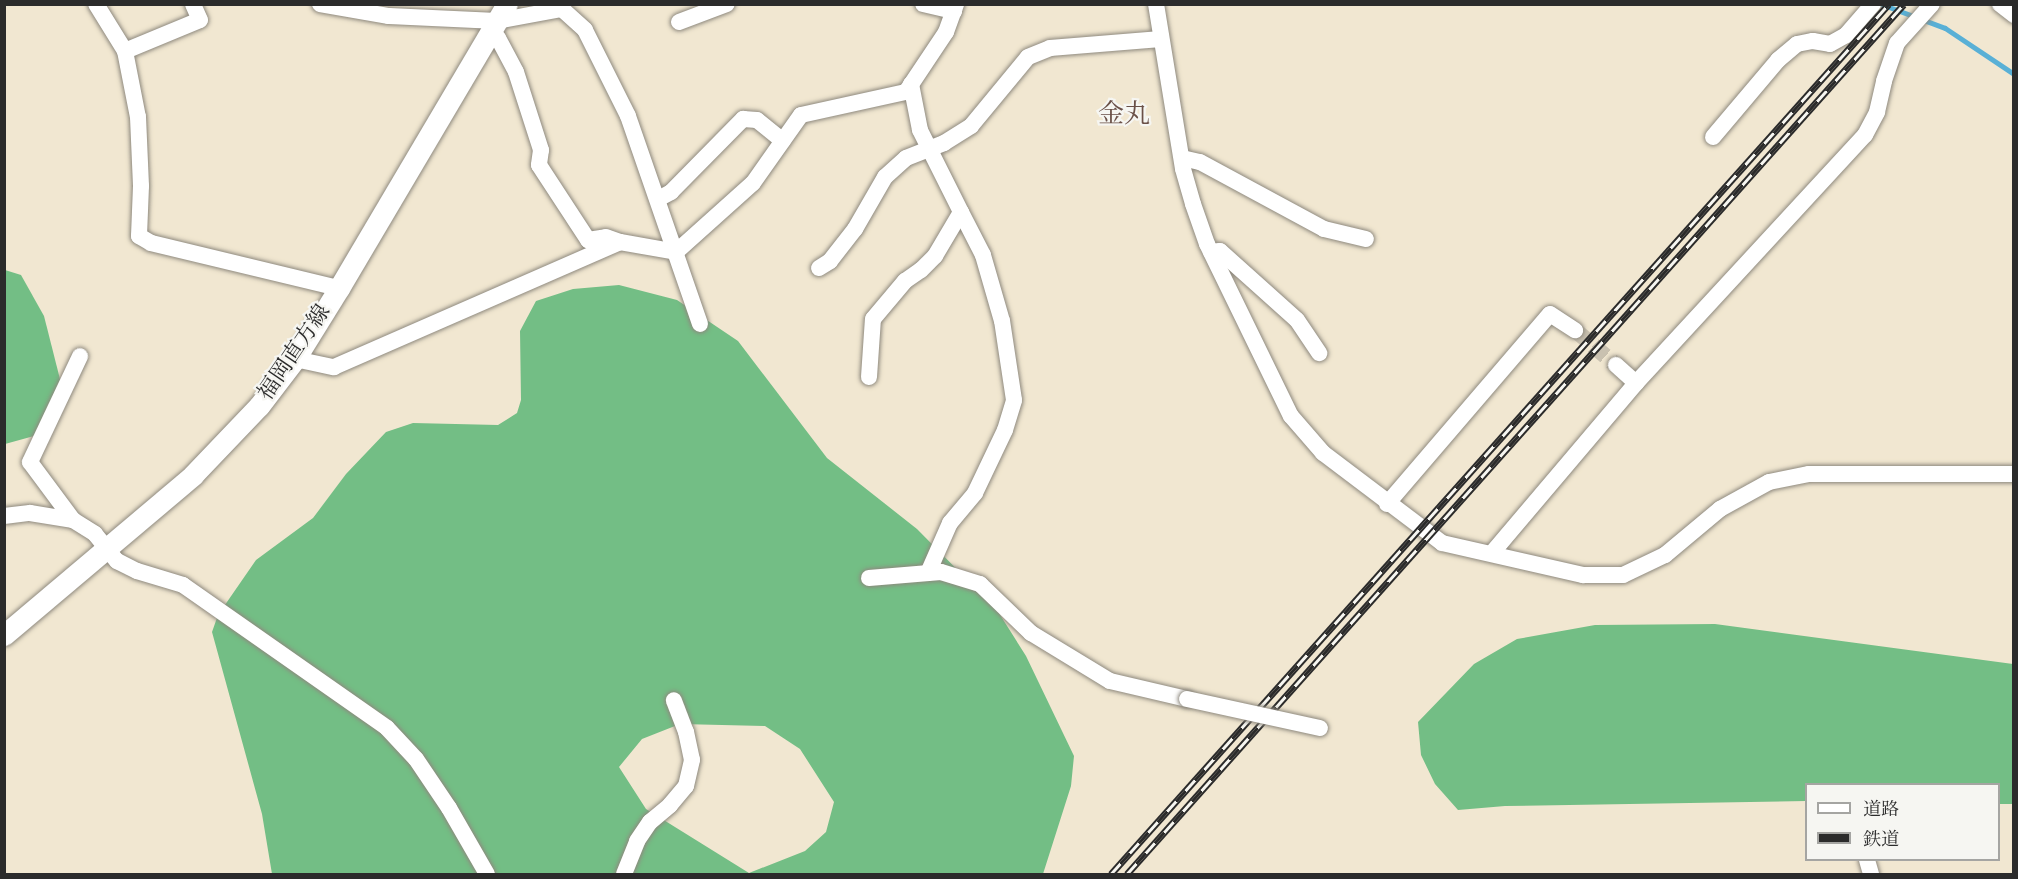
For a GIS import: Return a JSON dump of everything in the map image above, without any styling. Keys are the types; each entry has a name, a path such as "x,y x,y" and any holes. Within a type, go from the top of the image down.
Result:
{"main road":[{"name":"福岡直方線","path":"4,635 193,475 259,406 295,359 339,288 498,19"}],"street":[{"path":"96,4 125,51 138,117 141,186 139,236 151,243 339,288"},
{"path":"125,51 200,20 193,4"},
{"path":"320,4 389,16 498,19 562,7 585,30 628,116 700,324"},
{"path":"680,22 727,4"},
{"path":"676,252 753,183 801,116 906,92 946,33 955,8 923,4"},
{"path":"1156,4 1192,204 1211,252 1291,416 1323,453 1387,504 1442,543 1583,575 1623,575 1665,555 1720,509 1769,482 1809,474 2013,474"},
{"path":"1713,137 1778,60 1797,44 1813,41 1830,44 1846,35 1873,4"},
{"path":"1492,553 1636,383 1865,135 1877,112 1884,81 1898,43 1932,4"},
{"path":"2001,4 2013,15"},
{"path":"498,19 498,38 516,72 541,150 538,165 588,240 606,237 620,242 676,252"},
{"path":"819,268 830,261 855,229 885,177 906,158 944,143 971,126 1028,57 1050,48 1161,39"},
{"path":"911,84 920,130 983,255 1002,321 1014,400 1005,429 975,493 950,523 928,573"},
{"path":"658,199 671,192 743,118 757,120 783,141"},
{"path":"1182,158 1200,162 1324,229 1366,238"},
{"path":"869,377 873,319 905,281 921,270 934,256 961,212"},
{"path":"295,359 334,367 620,242"},
{"path":"1211,252 1220,251 1297,320 1319,353"},
{"path":"1387,504 1550,314 1575,330"},
{"path":"80,356 30,462 74,520 95,534 117,561 137,571 183,585 232,617 387,728 429,778 487,874"},
{"path":"1616,365 1636,383"},
{"path":"4,516 30,513 74,520"},
{"path":"869,578 941,572 980,584 1030,633 1110,681 1320,728"},
{"path":"624,874 636,841 650,822 670,805 686,786 692,760 674,699"}],"green space":[{"path":"5,270 21,275 44,316 64,395 34,436 5,444"},
{"path":"619,285 677,300 738,341 827,458 917,529 997,610 1026,656 1074,756 1071,786 1043,874 272,874 262,814 212,632 218,615 256,560 313,518 346,474 386,432 413,423 498,425 517,413 521,400 520,331 536,301 573,289","holes":["680,724 765,726 800,749 834,802 826,832 805,851 749,873 646,809 619,767 642,739"]},
{"path":"1715,624 2013,664 2013,804 2000,804 2000,783 1805,783 1805,801 1505,806 1458,810 1435,784 1421,755 1418,722 1474,664 1517,639 1595,625"}],"waterway":[{"path":"1881,4 1945,28 2014,74"}],"tunnel":[{"path":"1575,330 1616,365"}],"railway":[{"path":"1111,874 1889,4"},
{"path":"1127,874 1904,4"}],"district":[{"name":"金丸","path":"1124,115"}]}
